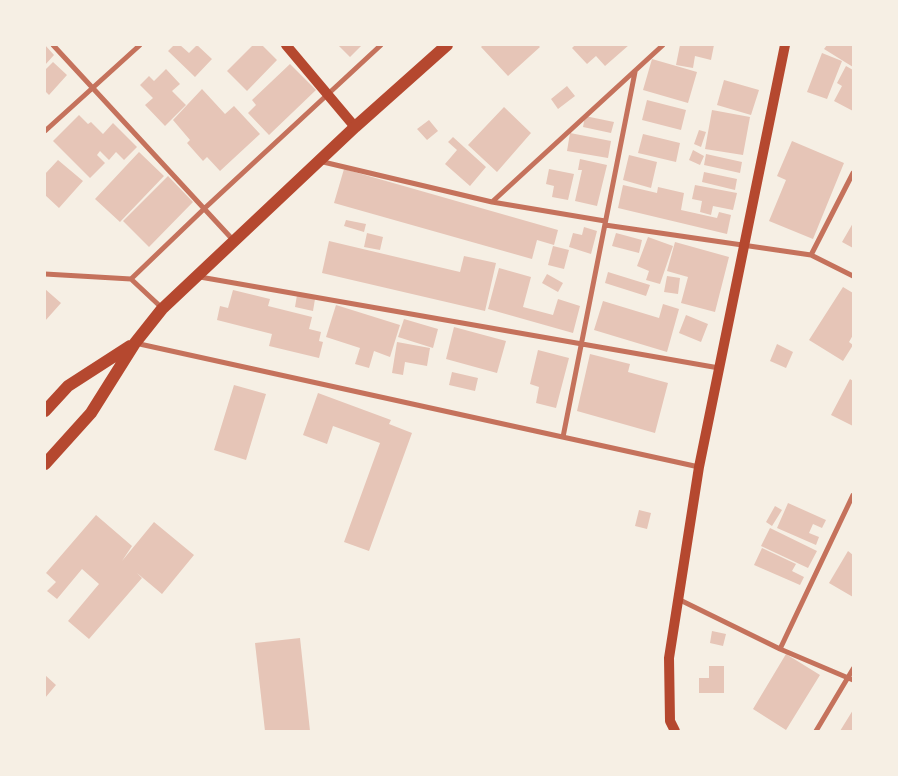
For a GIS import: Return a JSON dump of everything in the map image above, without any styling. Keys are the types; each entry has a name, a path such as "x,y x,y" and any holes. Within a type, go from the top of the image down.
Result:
{"main road":[{"path":"286,45 355,127"},
{"path":"45,464 90,413 135,343 162,309 355,127 447,45"},
{"path":"675,731 670,721 669,658 680,600 699,467 785,45"},
{"path":"45,411 68,386 135,343"}],"street":[{"path":"53,45 206,207 234,241"},
{"path":"45,131 140,45"},
{"path":"131,279 206,207 382,45"},
{"path":"492,202 663,45"},
{"path":"563,437 635,71"},
{"path":"319,161 492,202 605,223 811,255 853,276"},
{"path":"811,255 853,172"},
{"path":"45,274 131,279 162,309"},
{"path":"197,276 719,368"},
{"path":"135,343 699,467"},
{"path":"780,649 853,495"},
{"path":"680,600 780,649 853,680"},
{"path":"816,731 853,669"}],"building":[{"path":"45,45 54,55 45,65"},
{"path":"174,45 180,45 189,53 197,45 212,59 195,77 168,51"},
{"path":"253,45 262,45 277,60 247,91 227,71"},
{"path":"338,45 362,45 350,57"},
{"path":"483,45 538,45 540,47 508,76 481,47"},
{"path":"575,45 629,45 605,66 596,56 587,64 572,48"},
{"path":"680,45 714,45 711,60 695,56 693,68 676,65"},
{"path":"827,45 853,45 853,67 824,49"},
{"path":"822,53 842,61 827,99 807,92"},
{"path":"652,59 697,72 688,103 643,90"},
{"path":"53,62 67,75 49,95 45,91 45,70"},
{"path":"290,64 316,90 269,135 248,113 256,105 252,100"},
{"path":"846,66 853,70 853,111 834,101 842,86 837,83"},
{"path":"166,69 180,84 172,91 186,105 165,126 145,105 153,98 140,85 149,76 154,81"},
{"path":"724,80 759,90 751,115 717,105"},
{"path":"567,86 575,96 558,109 551,99"},
{"path":"202,89 225,114 234,106 260,134 220,171 207,157 203,161 187,143 190,140 173,120"},
{"path":"647,100 686,110 681,130 642,120"},
{"path":"504,107 531,133 497,172 468,145"},
{"path":"712,110 750,117 743,155 705,149"},
{"path":"79,115 88,124 91,122 103,134 113,123 137,147 124,160 116,152 109,160 100,151 97,155 105,163 90,178 53,141"},
{"path":"585,116 614,122 611,133 583,127"},
{"path":"429,120 438,131 427,140 417,129"},
{"path":"699,130 706,132 701,147 694,144"},
{"path":"570,133 611,141 608,158 567,151"},
{"path":"643,134 680,143 676,162 638,153"},
{"path":"453,137 486,167 470,186 445,164 457,150 448,142"},
{"path":"792,141 844,163 813,239 769,221 786,180 777,176"},
{"path":"693,150 704,156 700,165 689,160"},
{"path":"139,152 164,176 120,222 95,199"},
{"path":"706,154 742,162 740,173 704,165"},
{"path":"629,155 657,162 651,188 623,180"},
{"path":"580,159 607,165 597,206 575,201 582,170 578,170"},
{"path":"58,160 83,181 59,208 45,195 45,174"},
{"path":"344,169 558,230 554,245 537,240 532,259 334,203"},
{"path":"549,169 574,174 568,200 552,197 554,186 546,184"},
{"path":"704,172 737,179 735,190 702,182"},
{"path":"168,176 193,202 149,247 123,221"},
{"path":"623,185 657,193 658,187 684,193 681,210 717,218 719,212 731,215 727,234 618,208"},
{"path":"695,185 737,193 733,210 713,206 711,215 700,212 702,201 692,199"},
{"path":"346,220 366,224 364,232 344,226"},
{"path":"853,223 853,248 842,242"},
{"path":"584,227 597,231 591,254 569,247 573,233 582,235"},
{"path":"367,233 383,237 380,250 364,247"},
{"path":"616,233 642,240 639,253 612,246"},
{"path":"648,237 673,246 660,284 646,280 649,271 637,266"},
{"path":"329,241 460,272 464,256 496,263 485,311 322,273"},
{"path":"675,242 729,257 715,312 681,303 688,277 667,271"},
{"path":"553,246 569,250 564,269 548,265"},
{"path":"499,268 531,277 523,307 553,315 558,299 580,306 573,333 488,309"},
{"path":"608,272 650,285 646,296 605,283"},
{"path":"547,274 563,283 558,292 542,283"},
{"path":"667,276 680,278 678,294 664,292"},
{"path":"843,287 853,293 853,335 849,342 853,345 843,361 809,340"},
{"path":"45,289 61,303 45,321"},
{"path":"233,290 270,299 268,306 312,317 309,329 321,332 319,341 323,342 319,358 269,346 272,334 217,320 220,306 228,308"},
{"path":"297,295 315,299 313,311 295,307"},
{"path":"603,301 659,318 663,304 679,309 667,352 594,330"},
{"path":"336,305 400,325 390,357 374,351 369,368 355,364 360,348 326,337"},
{"path":"686,315 708,324 701,342 679,333"},
{"path":"404,319 438,329 433,348 398,337"},
{"path":"454,327 506,341 497,373 446,359"},
{"path":"397,342 430,348 427,366 405,362 403,375 392,373"},
{"path":"777,344 793,352 786,368 770,361"},
{"path":"538,350 569,358 556,408 536,403 539,387 530,384"},
{"path":"590,354 630,364 628,372 668,383 655,433 577,411"},
{"path":"452,372 478,378 475,391 449,385"},
{"path":"850,379 853,381 853,426 831,415"},
{"path":"234,385 266,394 246,460 214,450"},
{"path":"318,393 391,420 389,424 412,433 369,551 344,542 380,443 333,426 327,444 303,435"},
{"path":"788,503 826,520 822,528 813,524 809,533 819,537 816,545 777,528"},
{"path":"775,506 782,510 772,526 766,522"},
{"path":"639,510 651,513 647,529 635,526"},
{"path":"96,515 132,546 122,561 154,522 194,555 162,594 137,573 142,578 89,639 68,621 99,584 82,569 57,599 47,591 56,582 46,573"},
{"path":"770,528 817,551 808,568 761,546"},
{"path":"762,548 796,564 792,571 804,577 800,585 754,565"},
{"path":"848,551 853,555 853,597 829,583"},
{"path":"712,631 726,634 723,646 710,643"},
{"path":"300,638 310,731 265,731 255,643"},
{"path":"786,654 820,675 786,730 753,709"},
{"path":"709,666 724,666 724,693 699,693 699,678 709,678"},
{"path":"45,675 56,685 45,698"},
{"path":"853,710 853,731 840,731"}]}
